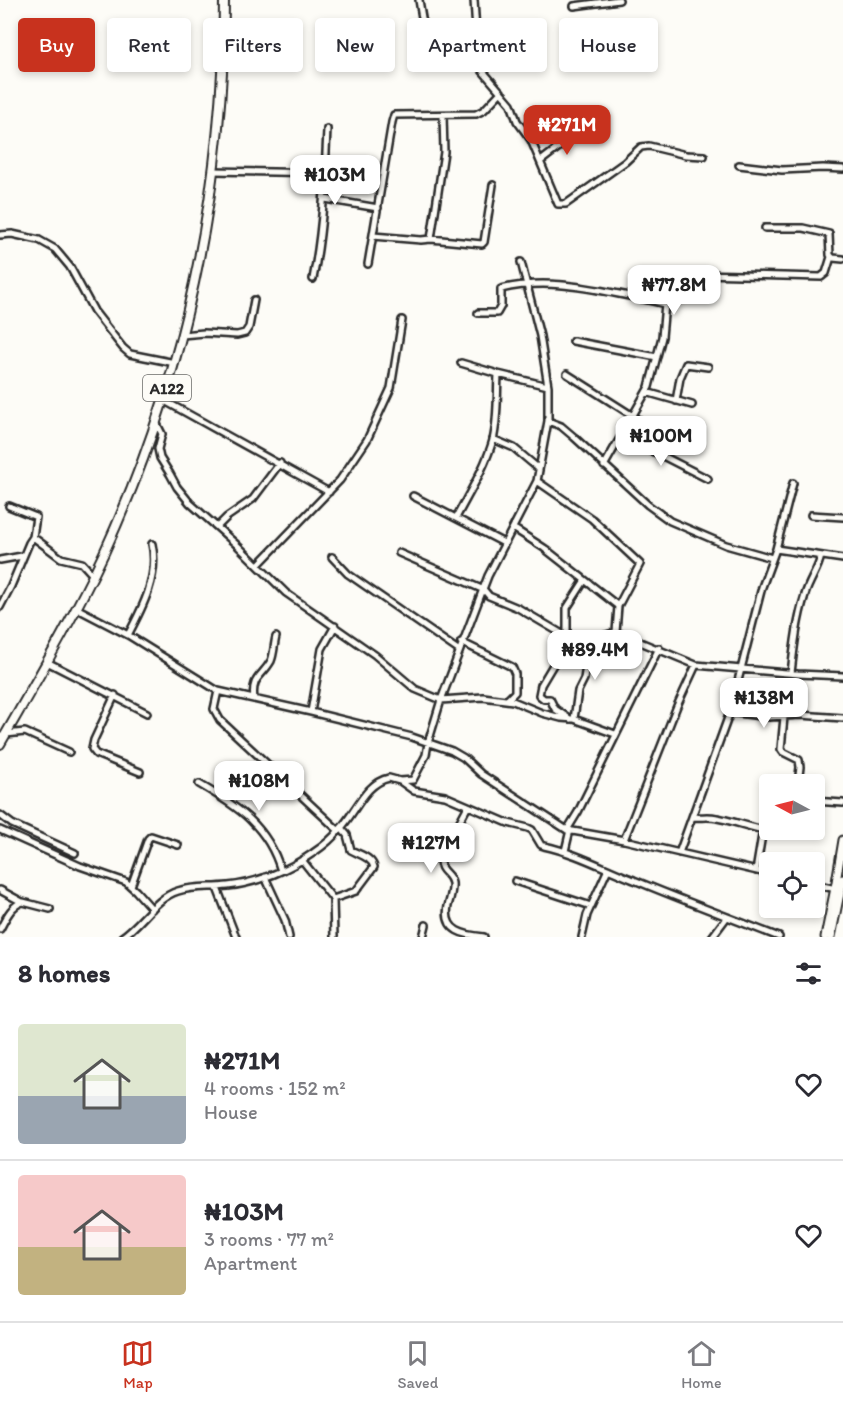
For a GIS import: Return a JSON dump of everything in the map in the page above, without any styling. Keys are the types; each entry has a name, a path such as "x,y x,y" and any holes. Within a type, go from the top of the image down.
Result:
{"highway":[{"name":"A122","path":"2,739 47,662 93,575 156,422 175,363 205,230 213,171 224,42 224,0"}],"main road":[{"path":"831,937 843,840"},
{"path":"825,937 843,879"}],"street":[{"path":"419,0 422,18"},
{"path":"474,0 481,69 511,104 517,121 531,140 541,161 556,201 561,205 566,204 624,164 641,147 657,147 686,155 704,156"},
{"path":"574,6 619,0"},
{"path":"368,264 393,117 397,114 443,115 480,112 501,92"},
{"path":"431,239 444,152 443,115"},
{"path":"313,279 319,252 325,199 327,129"},
{"path":"541,161 580,131"},
{"path":"739,165 782,170 843,169"},
{"path":"213,171 325,173"},
{"path":"373,236 482,244 493,185"},
{"path":"325,199 378,208"},
{"path":"700,274 821,277 826,273 831,257 829,234 803,228 765,228"},
{"path":"0,235 12,234 48,243 65,259 94,311 125,351 175,363"},
{"path":"831,257 843,259"},
{"path":"122,937 136,927 165,897 176,891 231,886 265,877 302,860 340,830 376,783 389,778 410,781 415,778 426,755 458,650 488,576 537,481 548,421 548,386 540,336 521,262"},
{"path":"604,465 646,392 662,337 664,304 671,280"},
{"path":"478,313 497,312 501,306 501,289 527,284 551,283 596,289 664,304"},
{"path":"182,335 245,333 249,327 254,300"},
{"path":"258,565 340,480 367,440 386,402 394,371 402,320"},
{"path":"573,341 657,357"},
{"path":"461,363 548,386"},
{"path":"676,401 680,378 686,364 708,367"},
{"path":"456,518 480,474 493,439 498,374"},
{"path":"567,374 644,423 698,436"},
{"path":"646,392 692,405"},
{"path":"163,400 329,492"},
{"path":"548,421 561,426 648,505 669,520 726,545 772,558"},
{"path":"156,422 162,434 158,449 160,458 177,487 190,503 286,593 375,655 415,689 441,700 483,698 507,700 558,718 572,719"},
{"path":"493,439 514,448 539,469"},
{"path":"620,440 657,453 708,479"},
{"path":"217,527 253,499 280,463"},
{"path":"537,481 592,519 640,564 618,606 616,632"},
{"path":"679,852 730,712 762,587 776,549 793,483"},
{"path":"413,496 504,543"},
{"path":"0,607 22,556 33,537 36,517 9,506"},
{"path":"811,515 843,517"},
{"path":"513,528 618,606"},
{"path":"33,537 61,558 82,563 93,575"},
{"path":"128,635 140,614 155,568 153,544"},
{"path":"776,549 843,559"},
{"path":"399,553 484,590 489,596 518,608 568,637 590,640 616,632 696,665 843,676"},
{"path":"0,560 22,556"},
{"path":"791,673 795,636 803,600 821,556"},
{"path":"332,557 348,574 458,650"},
{"path":"585,580 567,608 568,637 541,685 539,695 544,699 549,698 555,709 572,719 615,734"},
{"path":"76,608 128,635 218,691 311,711 452,751 464,758 481,774 568,830 624,840 759,872"},
{"path":"311,711 322,649 335,626"},
{"path":"254,699 252,688 272,660 276,637"},
{"path":"572,719 578,691 584,679 590,640"},
{"path":"462,642 512,667 515,674 514,693 507,700"},
{"path":"565,850 568,830 659,648"},
{"path":"47,662 147,713"},
{"path":"624,840 677,706 696,665"},
{"path":"218,691 214,710 220,720 347,835 351,850 373,864 374,867 356,891 333,899"},
{"path":"114,695 94,740 93,751 140,772"},
{"path":"730,712 759,717 800,715 843,718"},
{"path":"784,717 781,749 799,760 798,774"},
{"path":"2,739 25,732 69,752"},
{"path":"400,781 409,789 445,796 508,823 528,828 532,830 541,845 565,850 779,937"},
{"path":"199,784 249,818 272,846 281,871"},
{"path":"825,802 843,803"},
{"path":"468,806 440,862 443,871 452,883 448,909 449,923 462,934 484,937"},
{"path":"0,815 12,824 75,853"},
{"path":"693,817 716,817 759,829"},
{"path":"0,830 131,886 152,909"},
{"path":"131,886 148,839 152,836 178,845"},
{"path":"756,871 761,840"},
{"path":"302,860 333,899 334,937"},
{"path":"582,937 591,906 608,869"},
{"path":"265,877 285,920 289,937"},
{"path":"514,881 591,906"},
{"path":"217,888 236,937"},
{"path":"0,890 23,902 50,909"},
{"path":"0,929 16,904 23,902"},
{"path":"712,937 727,917"},
{"path":"423,937 426,924"}]}
